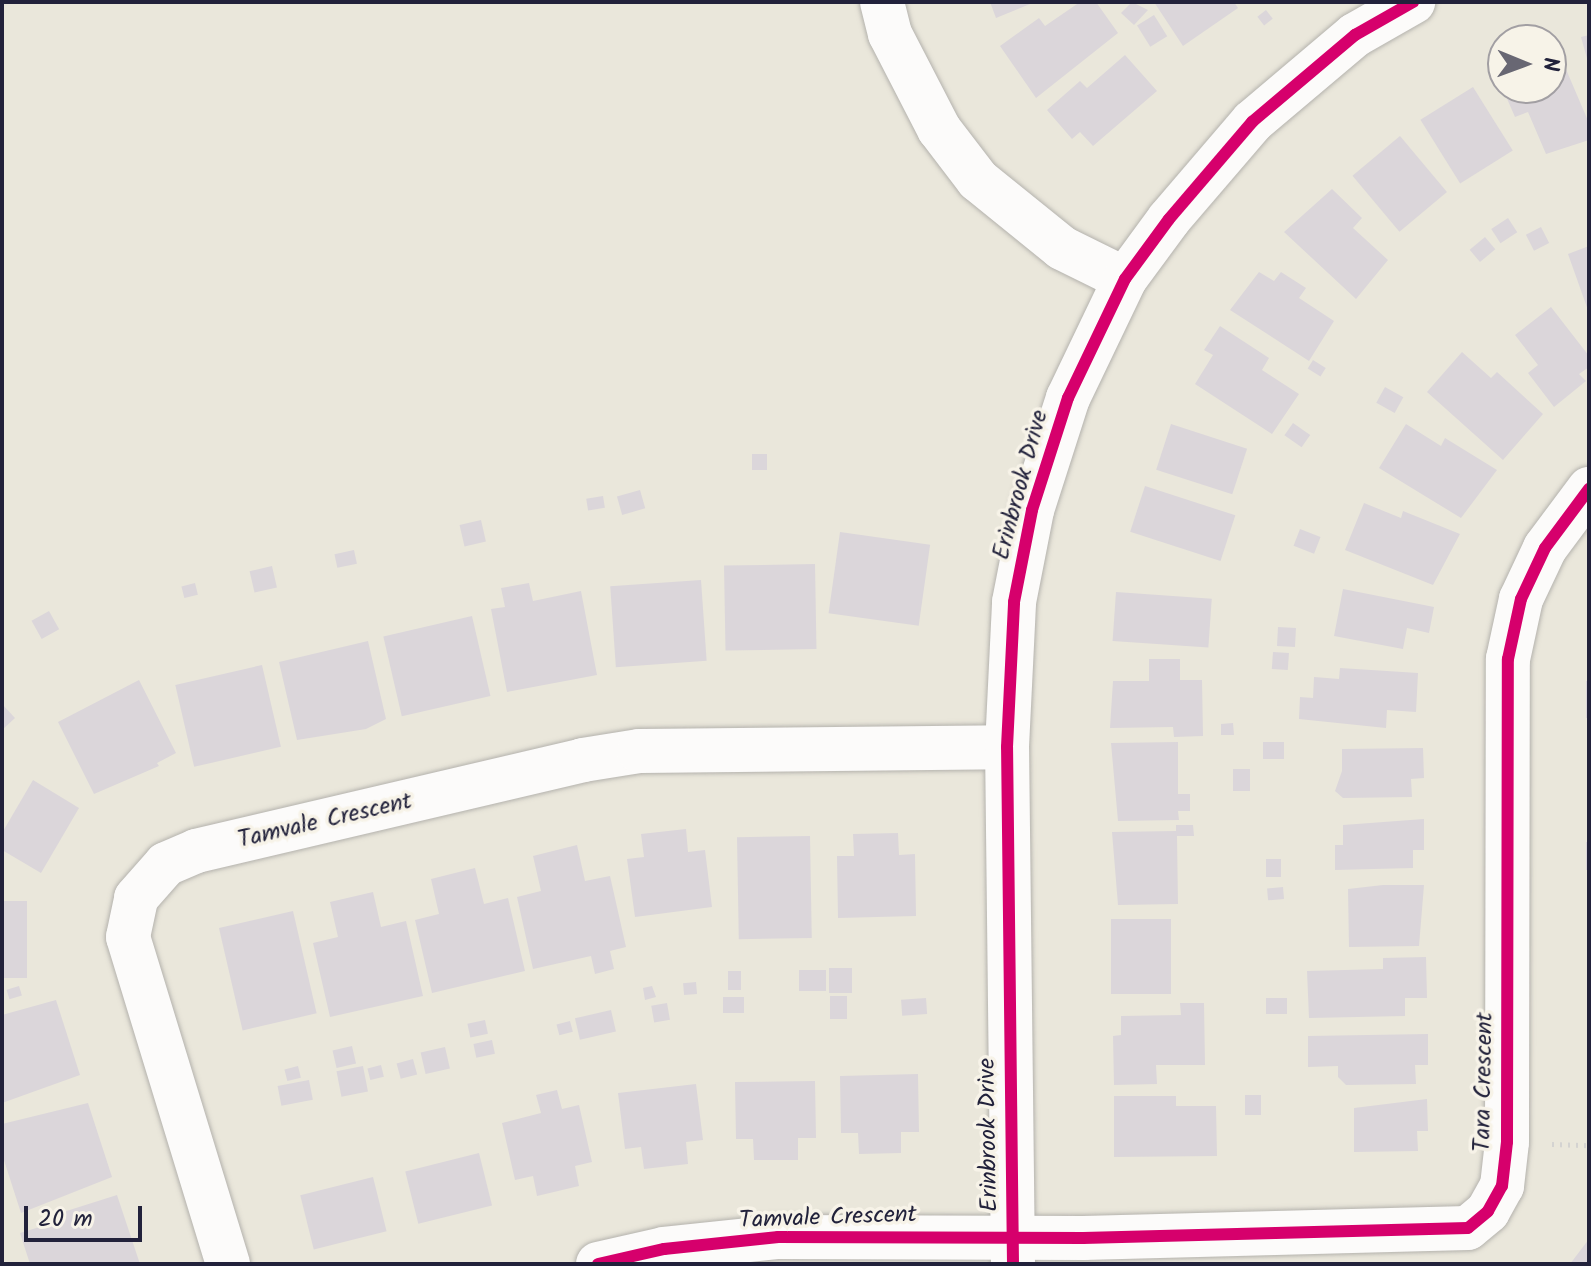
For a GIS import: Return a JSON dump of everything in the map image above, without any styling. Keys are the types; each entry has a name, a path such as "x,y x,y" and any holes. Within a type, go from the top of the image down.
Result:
{"street":[{"path":"882,2 890,34 939,129 978,180 1062,248 1125,279"},
{"name":"Erinbrook Drive","path":"1013,1250 1007,747 1014,602 1032,510 1068,398 1125,279 1169,219 1252,122 1355,35 1413,2"},
{"name":"Tara Crescent","path":"1013,1250 1443,1232 1468,1228 1488,1211 1502,1186 1507,1142 1508,659 1521,599 1539,560 1589,489"},
{"name":"Tamvale Crescent","path":"228,1264 128,937 136,898 166,864 196,851 505,778 639,751 1007,747"},
{"name":"Tamvale Crescent","path":"598,1264 664,1249 778,1237 1013,1250"}],"path":[{"path":"1552,1144 1589,1145"}],"building":[{"path":"990,2 1035,2 996,18"},
{"path":"1080,2 1096,2 1118,33 1036,98 1000,46 1039,18 1045,26"},
{"path":"1132,2 1148,10 1134,25 1121,13"},
{"path":"1154,2 1234,2 1238,8 1183,46"},
{"path":"1266,10 1273,19 1264,25 1257,17"},
{"path":"1154,15 1167,36 1150,47 1137,26"},
{"path":"1589,35 1589,62 1588,62 1581,37"},
{"path":"1125,55 1157,91 1093,146 1080,132 1072,139 1047,110 1080,81 1087,88"},
{"path":"1567,72 1589,123 1589,140 1546,154 1528,112 1515,117 1509,104 1567,104"},
{"path":"1473,87 1513,151 1460,183 1420,120"},
{"path":"1400,136 1447,192 1399,232 1353,176"},
{"path":"1332,189 1362,218 1353,228 1388,260 1356,299 1284,232"},
{"path":"1508,218 1517,232 1500,243 1491,229"},
{"path":"1541,227 1549,243 1534,251 1526,235"},
{"path":"1485,237 1495,249 1480,262 1470,250"},
{"path":"1589,246 1589,313 1568,254"},
{"path":"1259,272 1274,281 1281,272 1306,288 1299,298 1334,321 1309,361 1230,310"},
{"path":"1551,307 1589,356 1589,367 1579,374 1586,381 1554,407 1528,373 1538,365 1515,335"},
{"path":"1220,326 1269,358 1262,370 1299,394 1272,434 1195,384 1213,355 1204,350"},
{"path":"1462,352 1491,378 1497,372 1543,414 1503,460 1427,392"},
{"path":"1313,360 1326,368 1320,376 1308,368"},
{"path":"1385,387 1403,397 1395,413 1376,403"},
{"path":"1293,423 1310,435 1302,447 1284,435"},
{"path":"1171,424 1247,449 1232,494 1156,470"},
{"path":"1406,424 1441,446 1445,438 1497,470 1461,518 1379,468"},
{"path":"752,454 767,454 767,470 752,470"},
{"path":"1145,486 1235,515 1221,561 1130,532"},
{"path":"640,490 645,508 622,515 617,497"},
{"path":"603,496 605,508 588,511 586,499"},
{"path":"1364,503 1401,518 1403,511 1460,534 1433,585 1345,550"},
{"path":"481,520 486,541 465,546 460,525"},
{"path":"1300,529 1321,537 1314,554 1294,546"},
{"path":"840,532 930,545 919,626 829,613"},
{"path":"354,550 357,564 337,568 334,554"},
{"path":"815,564 816,649 725,651 724,566"},
{"path":"272,566 277,587 255,593 250,571"},
{"path":"701,580 707,661 616,667 610,586"},
{"path":"195,583 198,595 184,598 181,586"},
{"path":"529,583 533,601 581,591 597,675 507,692 491,609 505,607 501,588"},
{"path":"1343,589 1434,607 1429,633 1407,628 1403,649 1334,636"},
{"path":"1116,592 1212,599 1208,648 1113,641"},
{"path":"49,611 59,629 42,639 32,621"},
{"path":"472,616 490,696 402,716 383,636"},
{"path":"1278,627 1296,628 1295,647 1277,646"},
{"path":"368,641 386,719 366,729 297,740 279,662"},
{"path":"1273,652 1289,653 1288,670 1272,669"},
{"path":"1149,659 1180,659 1180,680 1202,680 1203,736 1174,737 1173,727 1110,728 1113,681 1149,681"},
{"path":"262,665 281,747 194,767 175,685"},
{"path":"1340,668 1418,673 1416,712 1387,710 1386,728 1299,719 1300,697 1313,698 1314,677 1339,679"},
{"path":"139,680 176,753 157,763 159,766 94,794 58,722"},
{"path":"1586,681 1589,681 1589,718 1586,718"},
{"path":"2,704 15,718 2,730"},
{"path":"1233,723 1234,735 1221,735 1221,724"},
{"path":"1178,742 1178,794 1190,794 1190,811 1178,811 1179,820 1118,821 1111,743"},
{"path":"1263,742 1284,742 1284,759 1263,759"},
{"path":"1423,748 1424,778 1411,779 1412,797 1343,798 1335,791 1342,771 1342,749"},
{"path":"1233,769 1250,769 1250,791 1233,791"},
{"path":"33,780 79,808 41,873 2,850 2,833"},
{"path":"1424,819 1424,850 1413,850 1413,868 1335,870 1335,845 1343,845 1343,825"},
{"path":"1176,825 1193,825 1194,836 1177,836 1178,904 1118,905 1112,832 1176,831"},
{"path":"686,829 688,852 705,850 712,907 635,917 627,859 644,857 641,834"},
{"path":"898,833 899,855 915,854 916,916 838,918 837,856 854,856 853,834"},
{"path":"810,836 812,938 739,939 737,837"},
{"path":"1586,842 1589,842 1589,870 1586,870"},
{"path":"577,845 585,881 610,876 626,947 610,951 614,969 595,974 591,956 533,969 517,897 541,891 533,856"},
{"path":"1266,859 1281,859 1281,877 1266,877"},
{"path":"475,868 484,904 508,898 525,971 432,993 415,920 439,914 431,879"},
{"path":"1424,885 1419,946 1349,947 1348,889"},
{"path":"1283,887 1284,899 1268,900 1267,888"},
{"path":"373,892 381,927 406,921 423,996 330,1017 313,943 338,937 330,902"},
{"path":"2,901 27,901 27,978 2,978"},
{"path":"293,911 317,1013 243,1030 219,928"},
{"path":"1111,919 1171,919 1171,994 1111,994"},
{"path":"1426,957 1427,998 1405,998 1405,1016 1309,1018 1307,971 1383,969 1383,958"},
{"path":"829,968 852,968 852,993 829,993"},
{"path":"799,970 826,970 826,991 799,991"},
{"path":"728,971 741,971 741,990 728,990"},
{"path":"696,982 697,994 684,995 683,983"},
{"path":"19,986 22,996 9,999 7,990"},
{"path":"652,986 656,997 645,1000 643,988"},
{"path":"830,996 847,996 847,1019 830,1019"},
{"path":"723,997 744,997 744,1013 723,1013"},
{"path":"926,998 927,1014 902,1016 901,1000"},
{"path":"1266,998 1287,998 1287,1014 1266,1014"},
{"path":"56,1000 80,1075 2,1103 2,1015"},
{"path":"667,1003 670,1020 654,1023 651,1006"},
{"path":"1180,1003 1204,1003 1205,1065 1156,1065 1157,1084 1114,1085 1113,1036 1121,1035 1121,1016 1181,1015"},
{"path":"611,1010 616,1031 580,1040 575,1018"},
{"path":"485,1020 488,1034 470,1037 467,1024"},
{"path":"570,1021 573,1032 559,1035 556,1025"},
{"path":"1428,1034 1428,1065 1415,1065 1416,1084 1346,1085 1338,1077 1338,1066 1308,1067 1308,1036"},
{"path":"492,1040 495,1054 476,1058 473,1044"},
{"path":"352,1046 356,1064 337,1068 333,1050"},
{"path":"445,1047 450,1068 426,1074 421,1053"},
{"path":"413,1059 417,1074 401,1079 397,1063"},
{"path":"381,1065 384,1077 370,1080 367,1068"},
{"path":"298,1066 301,1078 287,1081 284,1069"},
{"path":"363,1066 368,1092 341,1097 336,1071"},
{"path":"918,1074 919,1132 901,1132 901,1153 859,1154 858,1133 841,1133 840,1076"},
{"path":"309,1080 313,1100 281,1106 278,1086"},
{"path":"815,1081 816,1138 798,1138 798,1160 754,1160 753,1139 736,1139 735,1082"},
{"path":"696,1084 703,1140 686,1142 688,1164 644,1169 641,1147 625,1149 618,1093"},
{"path":"557,1090 562,1109 579,1105 592,1162 575,1166 579,1186 537,1196 533,1176 515,1180 502,1123 541,1113 536,1095"},
{"path":"1245,1095 1261,1095 1261,1115 1245,1115"},
{"path":"1114,1096 1176,1096 1176,1106 1216,1106 1217,1156 1114,1157"},
{"path":"1427,1099 1428,1131 1417,1131 1418,1151 1354,1152 1354,1108"},
{"path":"88,1103 112,1177 21,1213 2,1154 2,1124"},
{"path":"479,1153 492,1205 418,1224 405,1171"},
{"path":"373,1177 387,1231 314,1249 300,1195"},
{"path":"117,1195 140,1264 30,1264 20,1233 59,1221 57,1214"},
{"path":"1589,1239 1589,1264 1570,1264"}],"cycle path":[{"path":"1013,1264 1007,747 1014,602 1032,510 1068,398 1125,279 1169,219 1252,122 1355,35 1413,2"},
{"path":"598,1264 664,1249 778,1237 1083,1238 1468,1228 1488,1211 1502,1186 1507,1142 1508,659 1521,599 1545,548 1589,489"}]}
